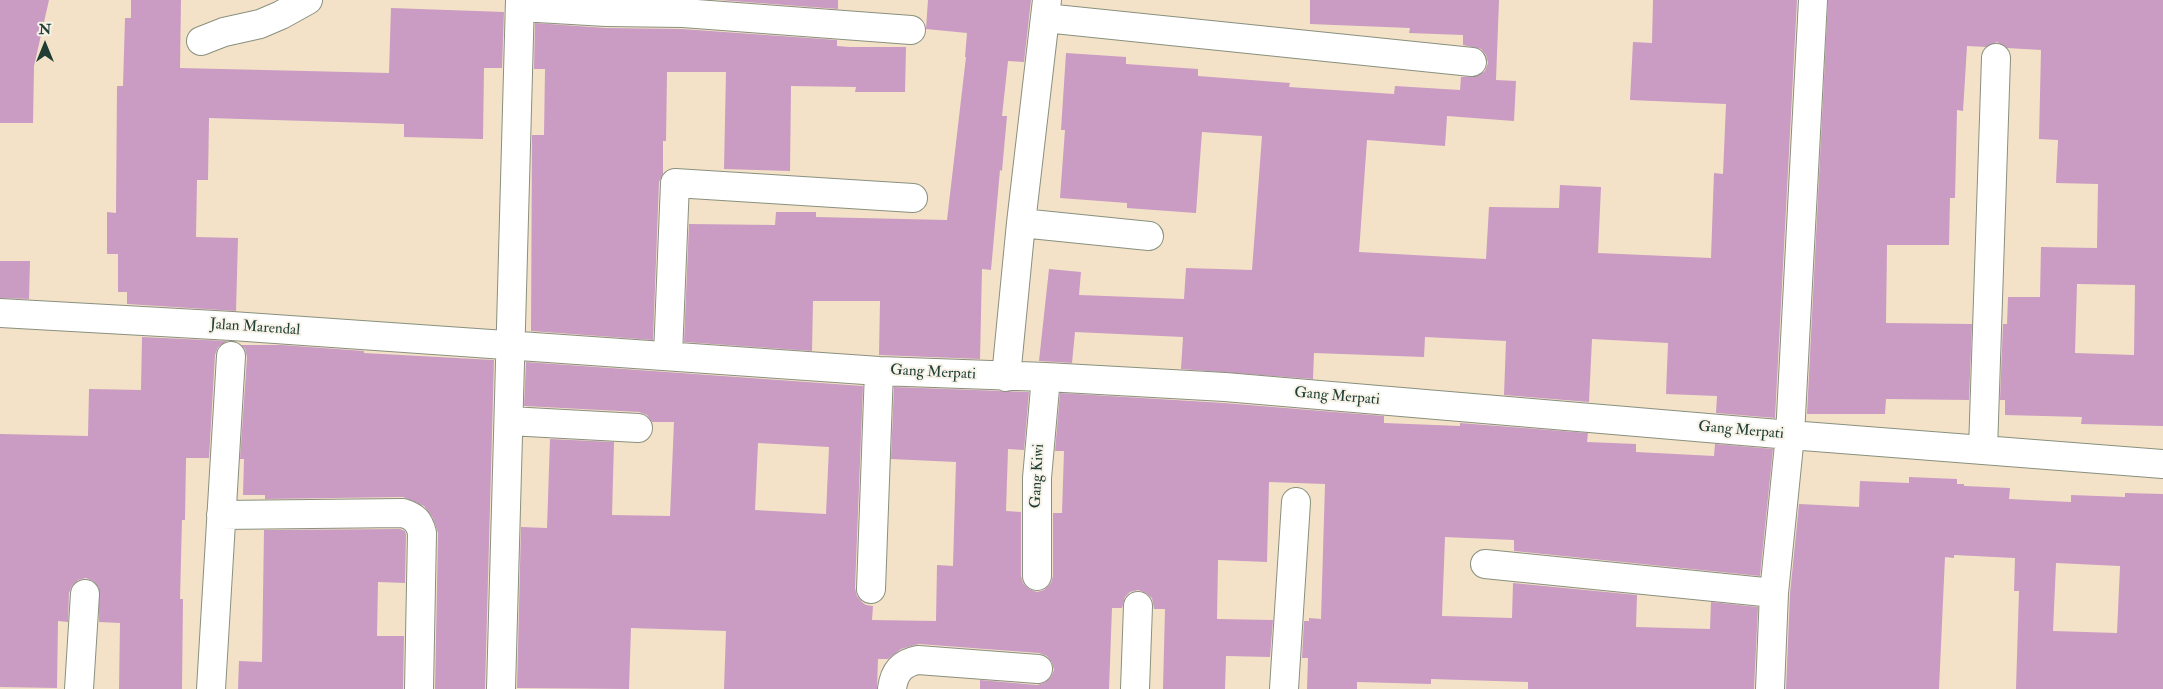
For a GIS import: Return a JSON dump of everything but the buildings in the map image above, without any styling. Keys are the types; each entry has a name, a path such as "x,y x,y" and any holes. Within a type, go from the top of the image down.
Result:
{"street":[{"path":"201,41 224,32 260,24 281,16 308,0"},
{"path":"1770,689 1774,593 1790,435 1813,0"},
{"path":"501,689 520,3 606,12 683,13 911,30"},
{"path":"1006,377 1021,223 1046,9 1472,62"},
{"path":"1983,450 1996,58"},
{"path":"668,355 675,183 913,198"},
{"path":"1021,223 1149,236"},
{"name":"Jalan Marendal","path":"0,313 510,345"},
{"name":"Gang Merpati","path":"510,345 879,371 1046,377 1226,387 1790,435 2163,464"},
{"path":"212,689 231,356"},
{"path":"871,589 879,371"},
{"name":"Gang Kiwi","path":"1037,576 1037,478 1046,377"},
{"path":"509,421 638,428"},
{"path":"1284,689 1296,502"},
{"path":"221,516 403,513 413,516 419,523 422,534 419,689"},
{"path":"1485,564 1774,593"},
{"path":"79,689 85,594"},
{"path":"1135,689 1138,606"},
{"path":"892,689 899,669 907,662 918,660 1038,669"}]}
